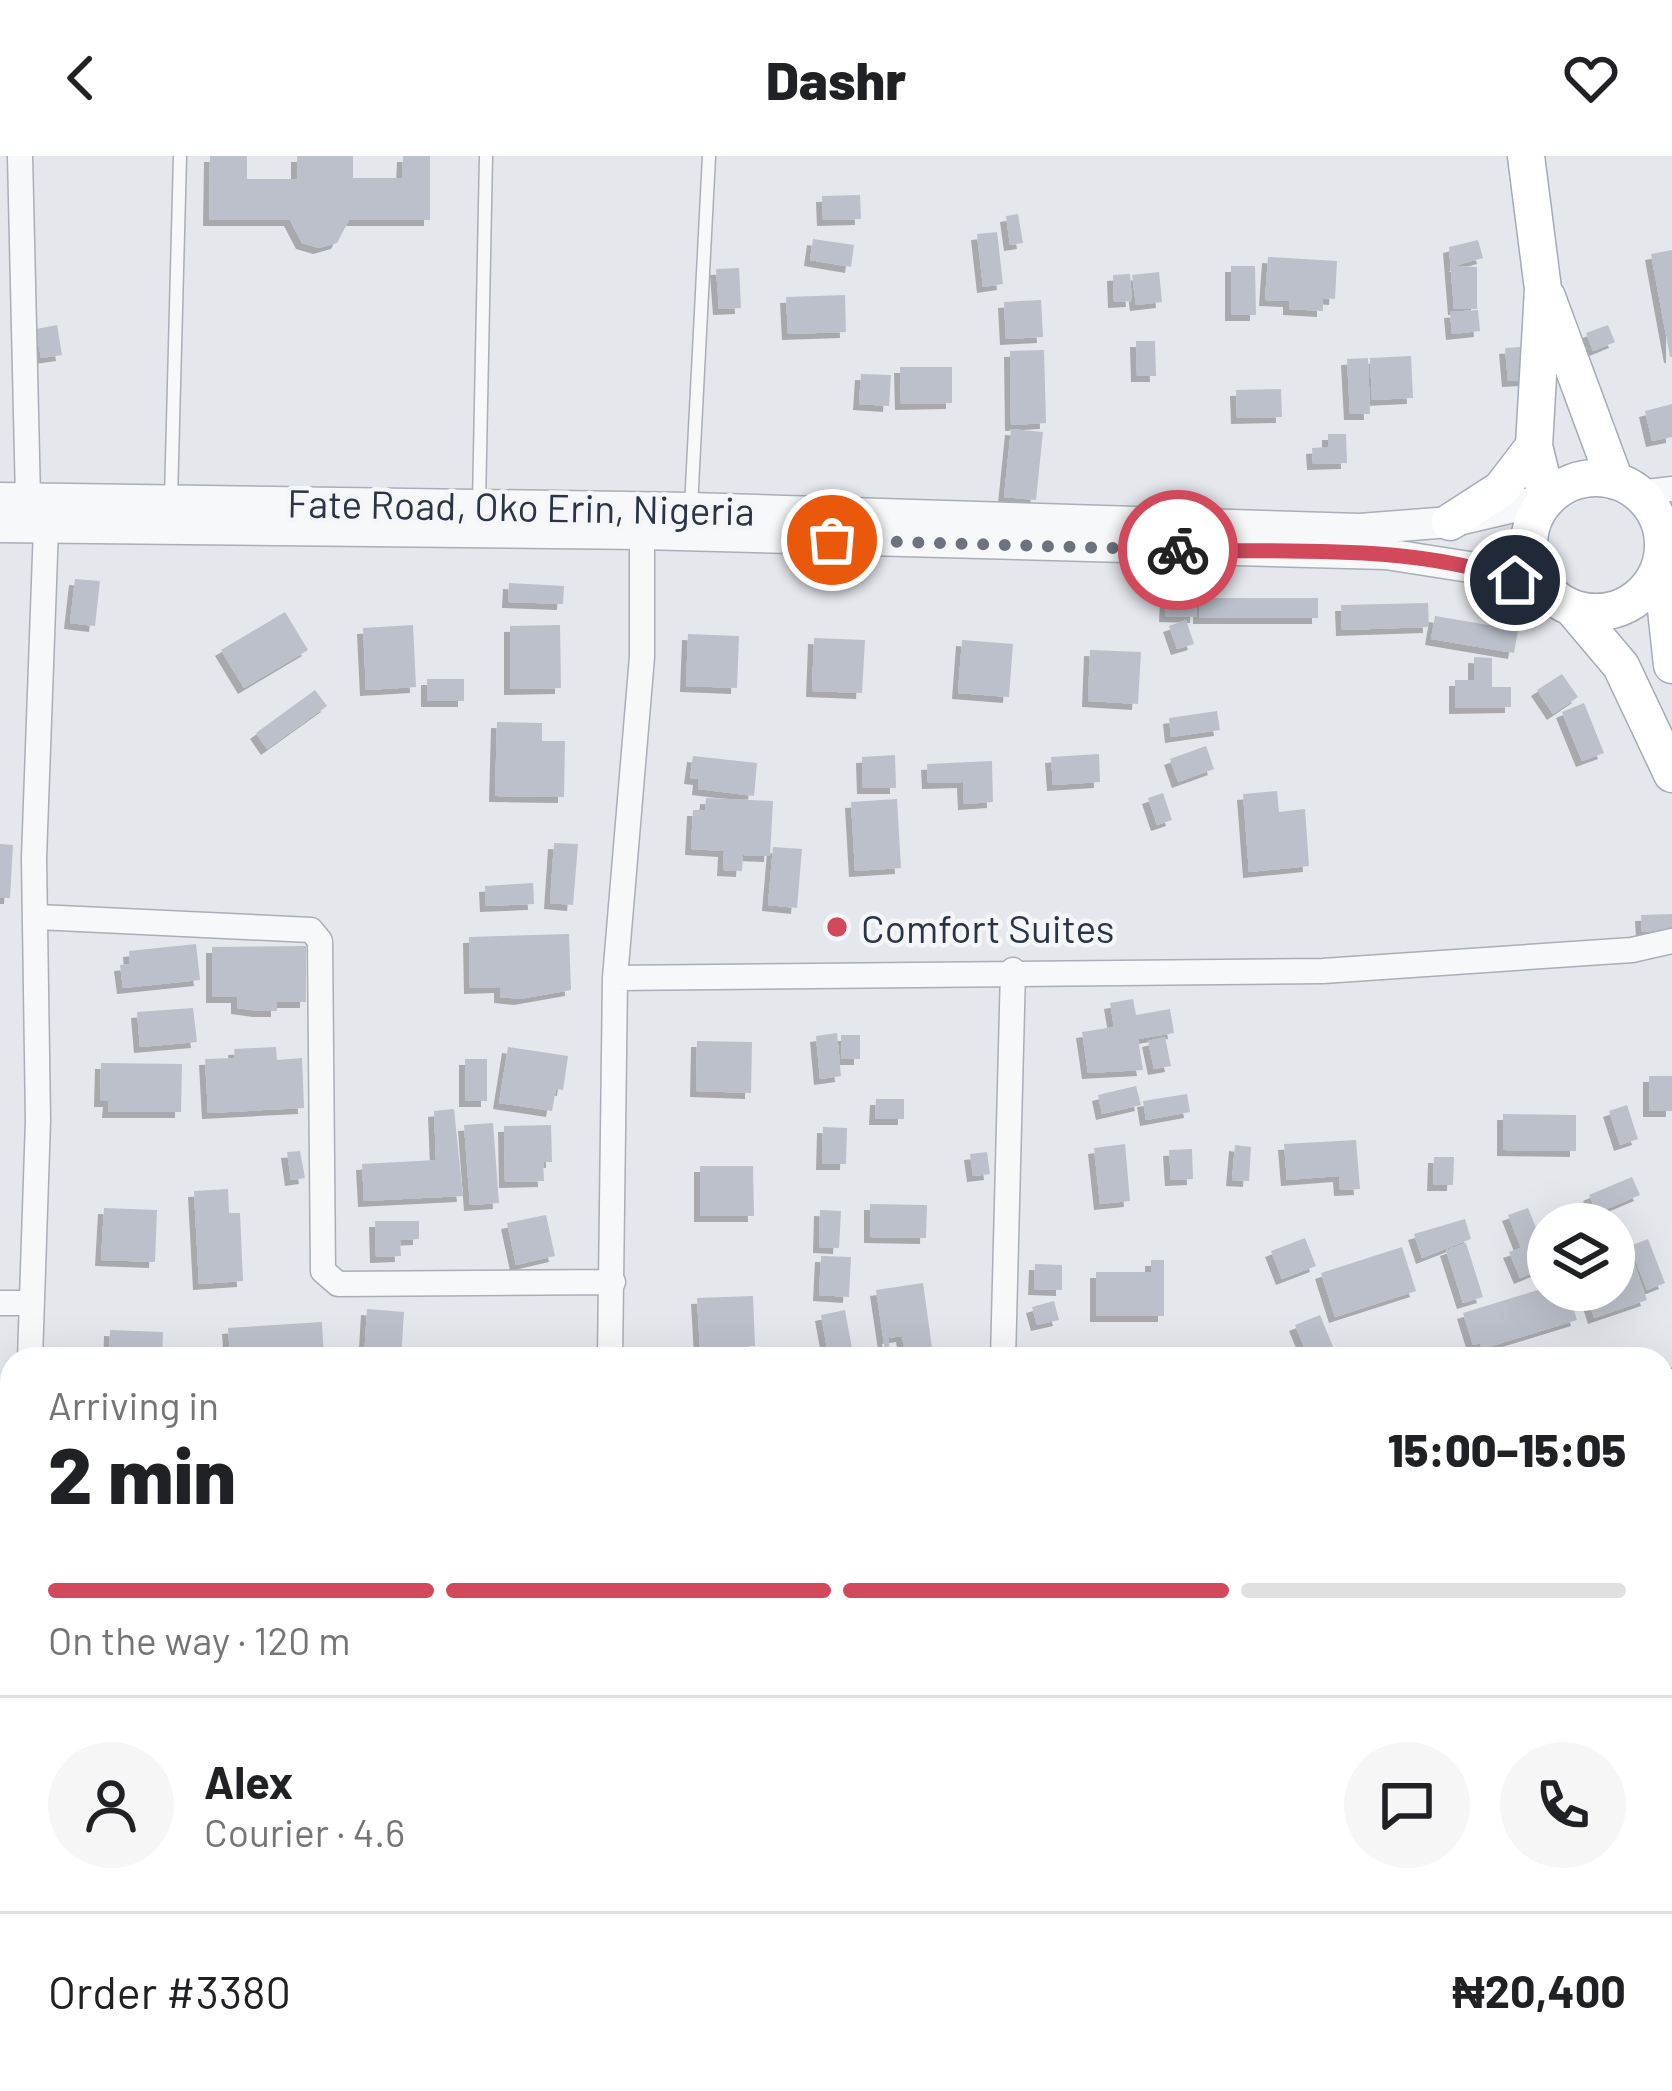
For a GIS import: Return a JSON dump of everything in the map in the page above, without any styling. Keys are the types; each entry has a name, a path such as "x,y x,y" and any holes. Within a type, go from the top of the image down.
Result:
{"main road":[{"path":"1526,156 1544,289 1534,446 1547,499"},
{"path":"1544,289 1652,506 1666,560 1672,665"},
{"path":"1450,522 1501,489 1534,446"},
{"path":"1642,488 1588,479 1547,499 1530,533 1529,554 1559,600 1621,666 1672,774"},
{"path":"1559,600 1609,611 1627,605 1642,595 1666,560"}],"street":[{"path":"14,498 20,156"},
{"name":"Fate Road, Oko Erin, Nigeria","path":"14,498 171,515 1436,560 1559,600"},
{"name":"Fate Road, Oko Erin, Nigeria","path":"0,527 171,515 478,505 1329,529 1450,522 1547,499"},
{"path":"30,1347 38,917 34,858 46,527"},
{"path":"610,1347 615,978 642,657 642,534"},
{"path":"38,917 311,931 320,941 323,1271 338,1284 613,1282"},
{"path":"615,978 1323,970 1632,950 1672,940"},
{"path":"1003,1347 1013,970"},
{"path":"0,1304 32,1303"}],"lane":[{"path":"171,515 180,156"},
{"path":"478,505 487,156"},
{"path":"691,508 710,156"}],"building":[{"path":"210,156 247,156 247,179 297,179 297,156 353,156 353,178 402,178 403,156 430,156 430,220 349,220 337,243 319,248 302,243 290,220 209,220"},
{"path":"860,195 861,219 823,220 822,196"},
{"path":"1018,214 1023,243 1010,245 1006,216"},
{"path":"997,232 1003,284 983,287 977,234"},
{"path":"813,239 854,245 851,267 810,260"},
{"path":"1478,240 1483,258 1454,266 1477,267 1477,309 1454,309 1449,247"},
{"path":"1672,250 1672,357 1670,357 1651,254"},
{"path":"1268,257 1337,261 1335,299 1323,298 1323,311 1289,309 1289,301 1265,300"},
{"path":"1231,266 1255,266 1256,315 1231,315"},
{"path":"739,268 741,308 719,309 716,269"},
{"path":"1159,272 1162,302 1136,305 1132,275"},
{"path":"1130,274 1132,301 1114,302 1113,275"},
{"path":"845,295 846,332 788,334 786,297"},
{"path":"1041,300 1043,337 1006,339 1004,302"},
{"path":"1478,310 1480,331 1452,334 1450,312"},
{"path":"57,325 62,355 41,358 36,329"},
{"path":"1608,325 1615,342 1593,351 1586,333"},
{"path":"1136,341 1155,341 1156,376 1137,376"},
{"path":"1520,347 1527,380 1508,381 1505,348"},
{"path":"1044,350 1046,423 1011,425 1010,351"},
{"path":"1411,356 1413,398 1372,400 1370,358"},
{"path":"1368,358 1370,414 1350,414 1347,359"},
{"path":"900,367 952,367 952,403 901,404"},
{"path":"861,374 891,375 889,406 859,404"},
{"path":"1281,389 1282,417 1237,418 1236,390"},
{"path":"1672,404 1672,437 1652,441 1645,411"},
{"path":"1011,429 1043,432 1036,500 1004,497"},
{"path":"1328,434 1346,434 1347,463 1313,464 1312,448 1328,447"},
{"path":"75,579 100,581 95,626 70,623"},
{"path":"509,583 564,586 563,604 508,602"},
{"path":"1166,594 1197,595 1196,617 1165,616"},
{"path":"1199,598 1318,598 1318,618 1199,618"},
{"path":"1428,603 1429,627 1342,630 1341,605"},
{"path":"285,612 308,650 244,688 221,650"},
{"path":"1435,616 1518,630 1514,653 1431,639"},
{"path":"1186,620 1194,644 1177,649 1169,626"},
{"path":"413,625 416,687 366,690 363,628"},
{"path":"560,625 561,688 510,689 510,626"},
{"path":"688,634 739,636 737,688 686,686"},
{"path":"814,638 865,640 862,693 812,691"},
{"path":"962,640 1013,644 1009,697 958,693"},
{"path":"1090,650 1141,652 1138,704 1088,701"},
{"path":"1474,657 1492,658 1492,687 1511,687 1511,707 1455,708 1455,680 1474,680"},
{"path":"1562,674 1578,697 1553,714 1537,690"},
{"path":"427,679 464,679 464,701 427,701"},
{"path":"315,690 327,706 267,749 256,733"},
{"path":"1584,703 1604,753 1582,761 1562,712"},
{"path":"1217,711 1220,730 1171,737 1169,718"},
{"path":"497,722 542,723 542,741 565,741 564,797 495,796"},
{"path":"1206,746 1214,769 1178,782 1170,759"},
{"path":"1099,754 1100,782 1053,785 1051,757"},
{"path":"895,755 896,788 863,788 862,757"},
{"path":"693,756 757,763 754,796 698,789 699,779 690,778"},
{"path":"992,761 993,802 964,804 963,782 928,783 927,764"},
{"path":"1277,791 1279,812 1305,809 1309,866 1249,872 1243,794"},
{"path":"1163,793 1172,820 1157,825 1148,798"},
{"path":"706,798 773,801 770,856 743,855 742,871 723,870 724,851 691,849 693,810 705,810"},
{"path":"897,799 901,868 855,871 851,802"},
{"path":"554,843 578,844 573,905 550,903"},
{"path":"0,844 13,845 10,898 0,898"},
{"path":"773,847 802,849 797,908 768,905"},
{"path":"533,883 534,904 486,906 485,886"},
{"path":"1672,914 1672,930 1642,932 1641,915"},
{"path":"569,934 571,990 520,999 500,997 500,987 470,988 469,937"},
{"path":"196,944 200,980 123,988 120,965 130,964 129,951"},
{"path":"306,946 306,1002 277,1002 277,1011 259,1011 237,1008 237,997 212,997 212,947"},
{"path":"1133,999 1136,1015 1170,1009 1174,1033 1138,1039 1143,1070 1088,1073 1082,1032 1114,1027 1110,1003"},
{"path":"193,1008 197,1042 140,1047 137,1012"},
{"path":"837,1033 841,1076 820,1079 816,1036"},
{"path":"841,1035 860,1035 860,1059 841,1059"},
{"path":"1165,1037 1171,1066 1154,1069 1148,1041"},
{"path":"697,1041 752,1042 751,1093 696,1091"},
{"path":"276,1047 277,1060 302,1058 304,1108 208,1113 205,1059 235,1058 234,1049"},
{"path":"508,1047 568,1056 563,1090 556,1089 552,1111 499,1103"},
{"path":"465,1059 487,1059 487,1101 465,1101"},
{"path":"101,1063 182,1064 181,1112 108,1112 109,1101 100,1101"},
{"path":"1649,1076 1672,1076 1672,1111 1649,1111"},
{"path":"1136,1086 1141,1105 1102,1114 1098,1095"},
{"path":"1187,1094 1190,1112 1146,1120 1143,1101"},
{"path":"876,1099 904,1099 904,1119 875,1119"},
{"path":"1627,1105 1638,1139 1620,1145 1609,1111"},
{"path":"454,1109 463,1196 364,1201 362,1164 436,1160 434,1111"},
{"path":"1503,1114 1576,1115 1576,1151 1503,1150"},
{"path":"493,1123 499,1203 470,1205 464,1125"},
{"path":"551,1125 552,1162 543,1162 544,1181 505,1182 504,1126"},
{"path":"823,1127 847,1128 846,1164 822,1164"},
{"path":"1356,1140 1360,1189 1340,1190 1339,1176 1287,1180 1284,1144"},
{"path":"1125,1144 1130,1201 1100,1204 1094,1148"},
{"path":"1235,1145 1251,1147 1249,1181 1232,1180"},
{"path":"1192,1149 1193,1179 1171,1180 1169,1150"},
{"path":"300,1151 305,1178 291,1180 287,1152"},
{"path":"987,1152 990,1174 973,1176 970,1154"},
{"path":"1434,1157 1454,1157 1453,1185 1433,1185"},
{"path":"700,1166 753,1166 754,1216 700,1216"},
{"path":"1632,1177 1640,1195 1621,1203 1593,1203 1589,1195"},
{"path":"228,1189 229,1213 240,1213 243,1281 199,1284 194,1191"},
{"path":"870,1204 927,1205 926,1238 870,1237"},
{"path":"104,1208 157,1210 155,1262 101,1260"},
{"path":"1527,1208 1527,1275 1520,1278 1509,1252 1521,1248 1508,1215"},
{"path":"820,1210 841,1211 839,1248 819,1247"},
{"path":"546,1215 555,1256 516,1265 507,1223"},
{"path":"1465,1219 1471,1239 1422,1258 1414,1234"},
{"path":"375,1221 419,1221 419,1239 400,1240 401,1256 376,1257"},
{"path":"1305,1238 1316,1266 1282,1279 1271,1251"},
{"path":"1648,1239 1665,1283 1647,1290 1635,1259 1635,1244"},
{"path":"1466,1243 1483,1297 1463,1303 1446,1250"},
{"path":"1402,1247 1416,1291 1335,1317 1321,1273"},
{"path":"821,1256 851,1257 849,1297 819,1295"},
{"path":"1151,1260 1164,1260 1164,1316 1096,1316 1096,1272 1151,1272"},
{"path":"1035,1264 1062,1265 1062,1290 1034,1289"},
{"path":"1635,1266 1647,1300 1635,1304"},
{"path":"923,1283 932,1347 904,1347 902,1336 888,1338 889,1347 885,1347 876,1290"},
{"path":"1527,1293 1527,1311 1574,1311 1577,1320 1489,1347 1473,1345 1463,1313"},
{"path":"753,1296 755,1346 700,1347 697,1298"},
{"path":"1054,1301 1059,1320 1037,1325 1032,1307"},
{"path":"367,1309 404,1312 402,1347 365,1347"},
{"path":"845,1310 852,1347 827,1347 821,1315"},
{"path":"1320,1315 1333,1347 1304,1347 1295,1325"},
{"path":"322,1322 323,1347 229,1347 228,1328"},
{"path":"110,1330 163,1332 162,1347 109,1347"}],"way so far":[{"path":"832,540 1178,550"}],"place":[{"name":"Comfort Suites","path":"837,927"}],"route":[{"path":"1178,550 1386,554 1483,569 1515,580"}]}
